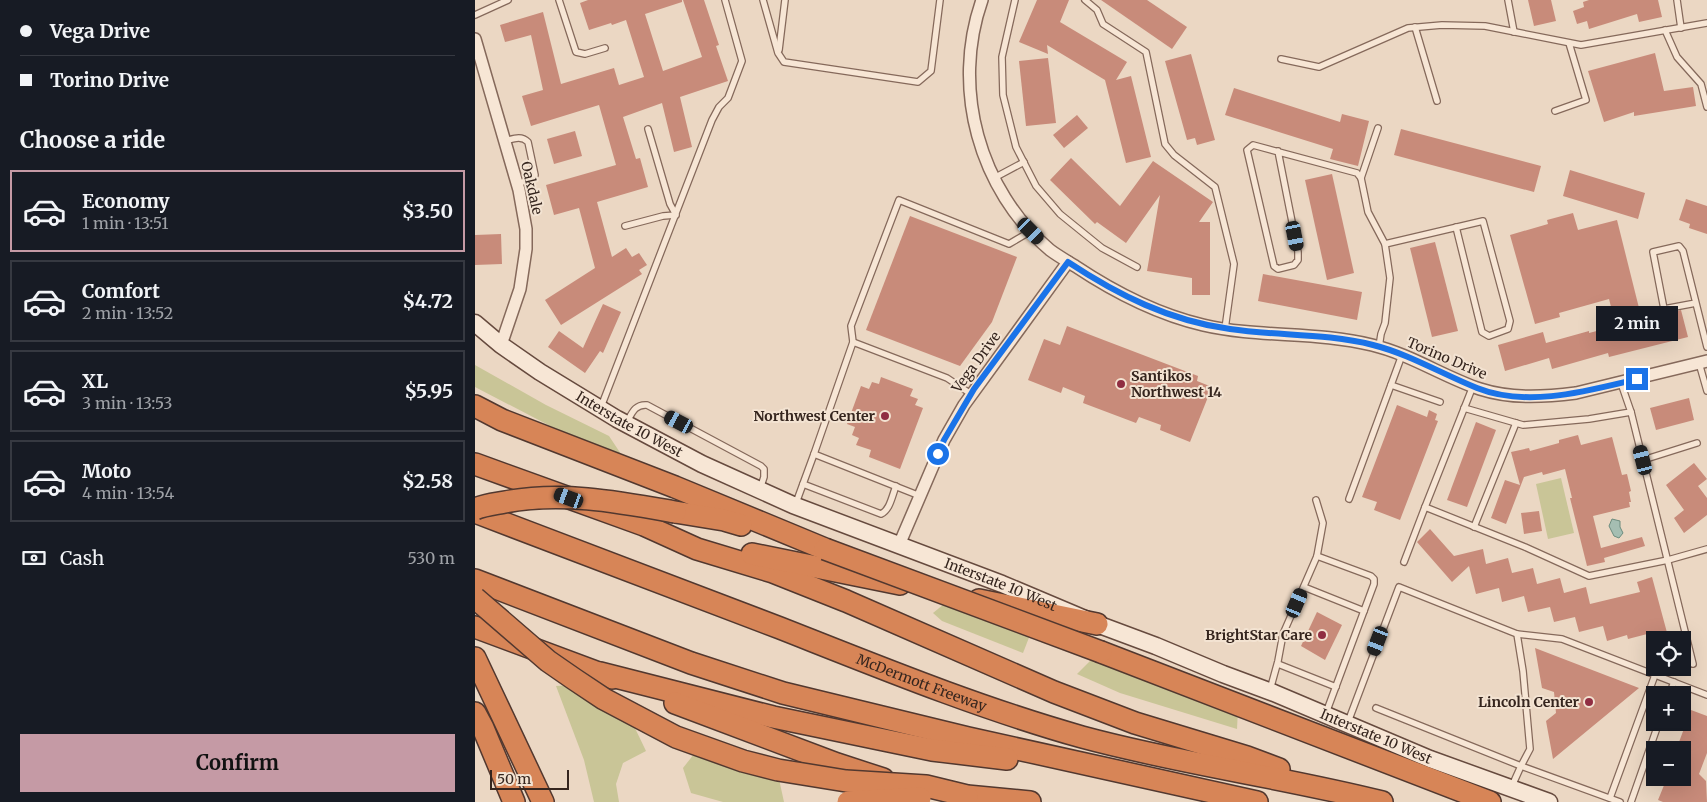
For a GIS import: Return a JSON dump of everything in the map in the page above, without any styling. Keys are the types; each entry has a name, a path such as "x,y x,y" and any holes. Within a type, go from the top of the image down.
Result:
{"highway":[{"path":"475,406 502,420 675,487 825,549 1101,652 1490,802"},
{"path":"475,464 644,525 738,551 1097,624"},
{"path":"475,510 521,499 553,496 586,498 724,520 825,549"},
{"name":"McDermott Freeway","path":"475,510 896,674 1029,720 1160,756 1343,792 1382,802"},
{"path":"644,525 697,549 773,572 846,601 1054,692 1135,724 1247,757 1343,792"},
{"path":"475,580 673,656 783,693 968,738 1257,802"},
{"path":"475,598 548,661 604,699 676,737 743,761 778,770 846,781 926,786 959,799"},
{"path":"475,627 600,673 710,718 837,764 959,799"},
{"path":"475,658 543,802"},
{"path":"600,673 773,717 932,750 1120,772"},
{"path":"485,680 531,802"},
{"path":"475,713 514,802"},
{"path":"848,802 959,799 1030,802"}],"main road":[{"name":"Interstate 10 West","path":"475,323 501,345 540,372 625,424 702,464 795,506 1002,584 1430,759 1549,802"}],"street":[{"name":"Torino Drive","path":"982,0 973,34 969,82 971,106 983,152 994,178 1017,215 1031,231 1051,250 1098,282 1162,313 1198,324 1225,329 1349,340 1402,355 1473,386 1514,396 1554,396 1575,393 1703,362"},
{"name":"Oakdale","path":"475,39 517,184 523,209 525,229 524,269 520,289 501,345"},
{"name":"Vega Drive","path":"899,545 944,440 971,394 1068,262"}],"lane":[{"path":"475,14 508,0"},
{"path":"559,0 576,52 585,54 605,48"},
{"path":"601,409 712,120 719,107 728,98 742,61 725,0"},
{"path":"763,0 778,53 784,62 919,82 931,71 941,0"},
{"path":"778,53 785,0"},
{"path":"1015,0 1002,57 1003,95 1016,147 1036,186 1060,214 1102,248 1137,267"},
{"path":"1085,0 1097,10 1103,24 1146,52 1165,144 1174,155 1215,186 1234,264 1225,329"},
{"path":"1508,0 1514,32"},
{"path":"1677,0 1681,28"},
{"path":"1281,59 1319,67 1408,28 1415,27 1442,25 1485,26 1581,45 1707,23"},
{"path":"1415,27 1437,101"},
{"path":"1665,30 1677,57 1701,84 1707,107"},
{"path":"1555,111 1586,100 1569,43"},
{"path":"1361,178 1378,128"},
{"path":"649,129 670,204 676,215"},
{"path":"505,141 524,138 528,142 535,175 531,179 517,184"},
{"path":"1278,151 1298,252 1298,260 1294,265 1278,269 1274,266 1247,150 1253,144 1357,173 1361,178 1368,212 1385,244 1389,278 1385,322 1379,347"},
{"path":"994,178 1024,162"},
{"path":"795,506 853,342 851,326 899,200 1009,244 1031,231"},
{"path":"625,226 663,216 676,215"},
{"path":"1385,244 1456,227 1483,221 1510,321 1508,329 1489,336 1482,332 1456,227"},
{"path":"1696,302 1664,309 1653,252 1679,246 1683,251 1696,302 1707,347"},
{"path":"853,342 947,378 971,394"},
{"path":"1349,499 1402,355"},
{"path":"1703,362 1707,391"},
{"path":"1621,383 1631,412 1693,664"},
{"path":"1391,385 1440,402"},
{"path":"1404,562 1473,386"},
{"path":"625,424 636,407 641,404 647,405 765,469 760,490"},
{"path":"1464,408 1523,425 1589,419 1631,412"},
{"path":"1474,527 1516,422"},
{"path":"1643,460 1697,443"},
{"path":"814,454 920,496"},
{"path":"803,484 881,514 887,510 896,486"},
{"path":"1270,692 1283,634 1317,556 1323,523 1316,500"},
{"path":"1425,507 1525,547 1589,576 1668,560 1707,548"},
{"path":"1317,556 1371,576 1374,579 1374,584 1325,715"},
{"path":"1304,587 1364,611"},
{"path":"1347,724 1399,587 1517,634 1562,639 1646,672"},
{"path":"1512,789 1530,749 1523,671 1517,634"},
{"path":"1277,664 1336,687"},
{"path":"1610,798 1655,676"},
{"path":"1658,676 1707,695"},
{"path":"1672,686 1674,682"},
{"path":"1376,708 1521,766 1620,802"},
{"path":"1631,802 1656,731"}],"shaded area":[{"path":"475,365 546,405 609,436 621,454 556,429 475,387"},
{"path":"1561,478 1574,533 1548,539 1536,484"},
{"path":"1612,519 1620,521 1623,533 1619,538 1614,536 1609,526"},
{"path":"949,600 1030,635 1023,653 942,621 933,613"},
{"path":"1095,656 1238,709 1237,729 1120,693 1077,674"},
{"path":"572,685 633,724 646,751 623,763 616,784 619,802 594,802 584,760 556,686"},
{"path":"694,754 779,779 784,802 723,802 691,793 683,768"}],"building":[{"path":"588,0 682,0 682,2 645,14 663,71 702,57 683,0 704,0 719,45 716,46 728,81 680,97 692,147 674,152 662,103 623,117 636,159 640,158 648,187 597,202 612,257 626,248 632,257 639,253 647,265 639,270 642,274 561,325 545,300 595,268 579,208 554,215 546,185 616,165 599,105 531,126 522,96 543,90 531,35 505,42 500,25 543,12 561,84 614,68 619,85 644,77 626,20 589,30 580,3"},
{"path":"1037,0 1069,0 1060,22 1127,62 1116,80 1131,76 1151,157 1126,163 1105,80 1047,45 1048,54 1019,42"},
{"path":"1101,0 1147,0 1187,27 1172,49"},
{"path":"1528,0 1551,0 1556,21 1534,26"},
{"path":"1589,0 1658,0 1662,17 1639,22 1637,14 1589,29 1587,21 1577,24 1573,11 1584,7 1583,2"},
{"path":"1655,53 1664,91 1693,87 1696,106 1634,116 1634,112 1604,122 1588,71"},
{"path":"1191,54 1215,140 1197,145 1195,138 1187,140 1165,61"},
{"path":"1048,58 1056,123 1026,126 1019,61"},
{"path":"1234,88 1340,122 1342,114 1369,121 1358,166 1330,159 1333,149 1225,115"},
{"path":"1077,115 1088,128 1064,148 1053,135"},
{"path":"1401,129 1541,166 1534,192 1394,155"},
{"path":"575,131 582,156 554,164 547,139"},
{"path":"1071,158 1120,206 1153,161 1213,202 1199,222 1210,222 1210,295 1192,295 1192,278 1147,271 1160,195 1126,243 1097,222 1095,224 1050,180"},
{"path":"1570,170 1645,193 1638,219 1563,196"},
{"path":"1332,174 1354,273 1327,280 1305,180"},
{"path":"1686,199 1707,206 1707,234 1689,228 1690,224 1679,220"},
{"path":"1573,213 1578,230 1617,220 1642,320 1681,310 1688,337 1609,357 1608,353 1552,369 1549,358 1505,371 1498,345 1543,332 1546,343 1589,331 1589,333 1616,326 1609,299 1559,313 1560,317 1535,324 1510,235 1548,224 1547,220"},
{"path":"910,216 1017,257 992,322 960,366 866,330"},
{"path":"501,234 502,264 475,265 475,235"},
{"path":"1435,242 1458,331 1432,337 1410,248"},
{"path":"1263,274 1362,292 1357,320 1258,301"},
{"path":"603,304 621,312 603,353 600,351 585,373 548,347 559,331 583,348"},
{"name":"Santikos Northwest 14","path":"1067,326 1198,376 1197,381 1212,387 1190,442 1160,430 1161,425 1139,417 1136,423 1083,403 1085,396 1063,387 1061,393 1028,380 1044,339 1060,345"},
{"name":"Northwest Center","path":"881,377 913,389 910,396 918,399 915,405 923,408 900,469 869,457 871,450 856,445 859,438 852,435 855,427 847,424 861,386 869,389 872,382 879,384"},
{"path":"1689,398 1694,420 1656,430 1650,408"},
{"path":"1397,405 1427,417 1429,410 1437,414 1435,420 1438,421 1400,520 1374,510 1377,502 1362,497"},
{"path":"1476,422 1496,430 1467,507 1447,500"},
{"path":"1578,435 1581,445 1612,437 1622,475 1627,474 1631,491 1629,492 1630,507 1593,516 1601,548 1642,537 1645,546 1604,558 1605,562 1587,566 1570,498 1572,498 1565,469 1543,475 1542,472 1524,477 1506,524 1491,518 1505,480 1520,485 1511,452 1529,448 1530,451 1559,443 1559,440"},
{"path":"1694,463 1707,479 1698,486 1707,498 1707,515 1684,533 1674,518 1684,510 1666,485"},
{"path":"1539,511 1542,531 1524,534 1521,513"},
{"path":"1430,529 1454,556 1483,549 1486,564 1508,558 1512,573 1533,568 1537,584 1560,578 1564,593 1586,587 1590,604 1640,592 1637,582 1652,577 1667,631 1646,631 1646,634 1628,639 1627,635 1607,641 1603,626 1579,632 1575,617 1554,622 1550,607 1528,612 1524,596 1502,602 1499,588 1476,594 1469,566 1452,582 1417,542"},
{"name":"BrightStar Care","path":"1317,612 1342,625 1325,660 1301,646"},
{"name":"Lincoln Center","path":"1535,648 1639,688 1553,759 1546,721 1556,713 1554,692 1542,688"},
{"path":"1691,710 1707,716 1707,753 1699,774 1706,781 1707,802 1663,802 1658,800 1664,786 1691,786 1691,741 1679,741 1683,731 1691,731"}],"place":[{"name":"Santikos Northwest 14","path":"1121,384"},
{"name":"Northwest Center","path":"885,416"},
{"name":"BrightStar Care","path":"1322,635"},
{"name":"Lincoln Center","path":"1589,702"}],"route":[{"path":"938,454 944,440 974,389 1068,262 1098,282 1121,294 1162,313 1183,320 1232,330 1349,340 1373,345 1412,358 1479,389 1493,392 1514,396 1554,396 1637,379"}]}
